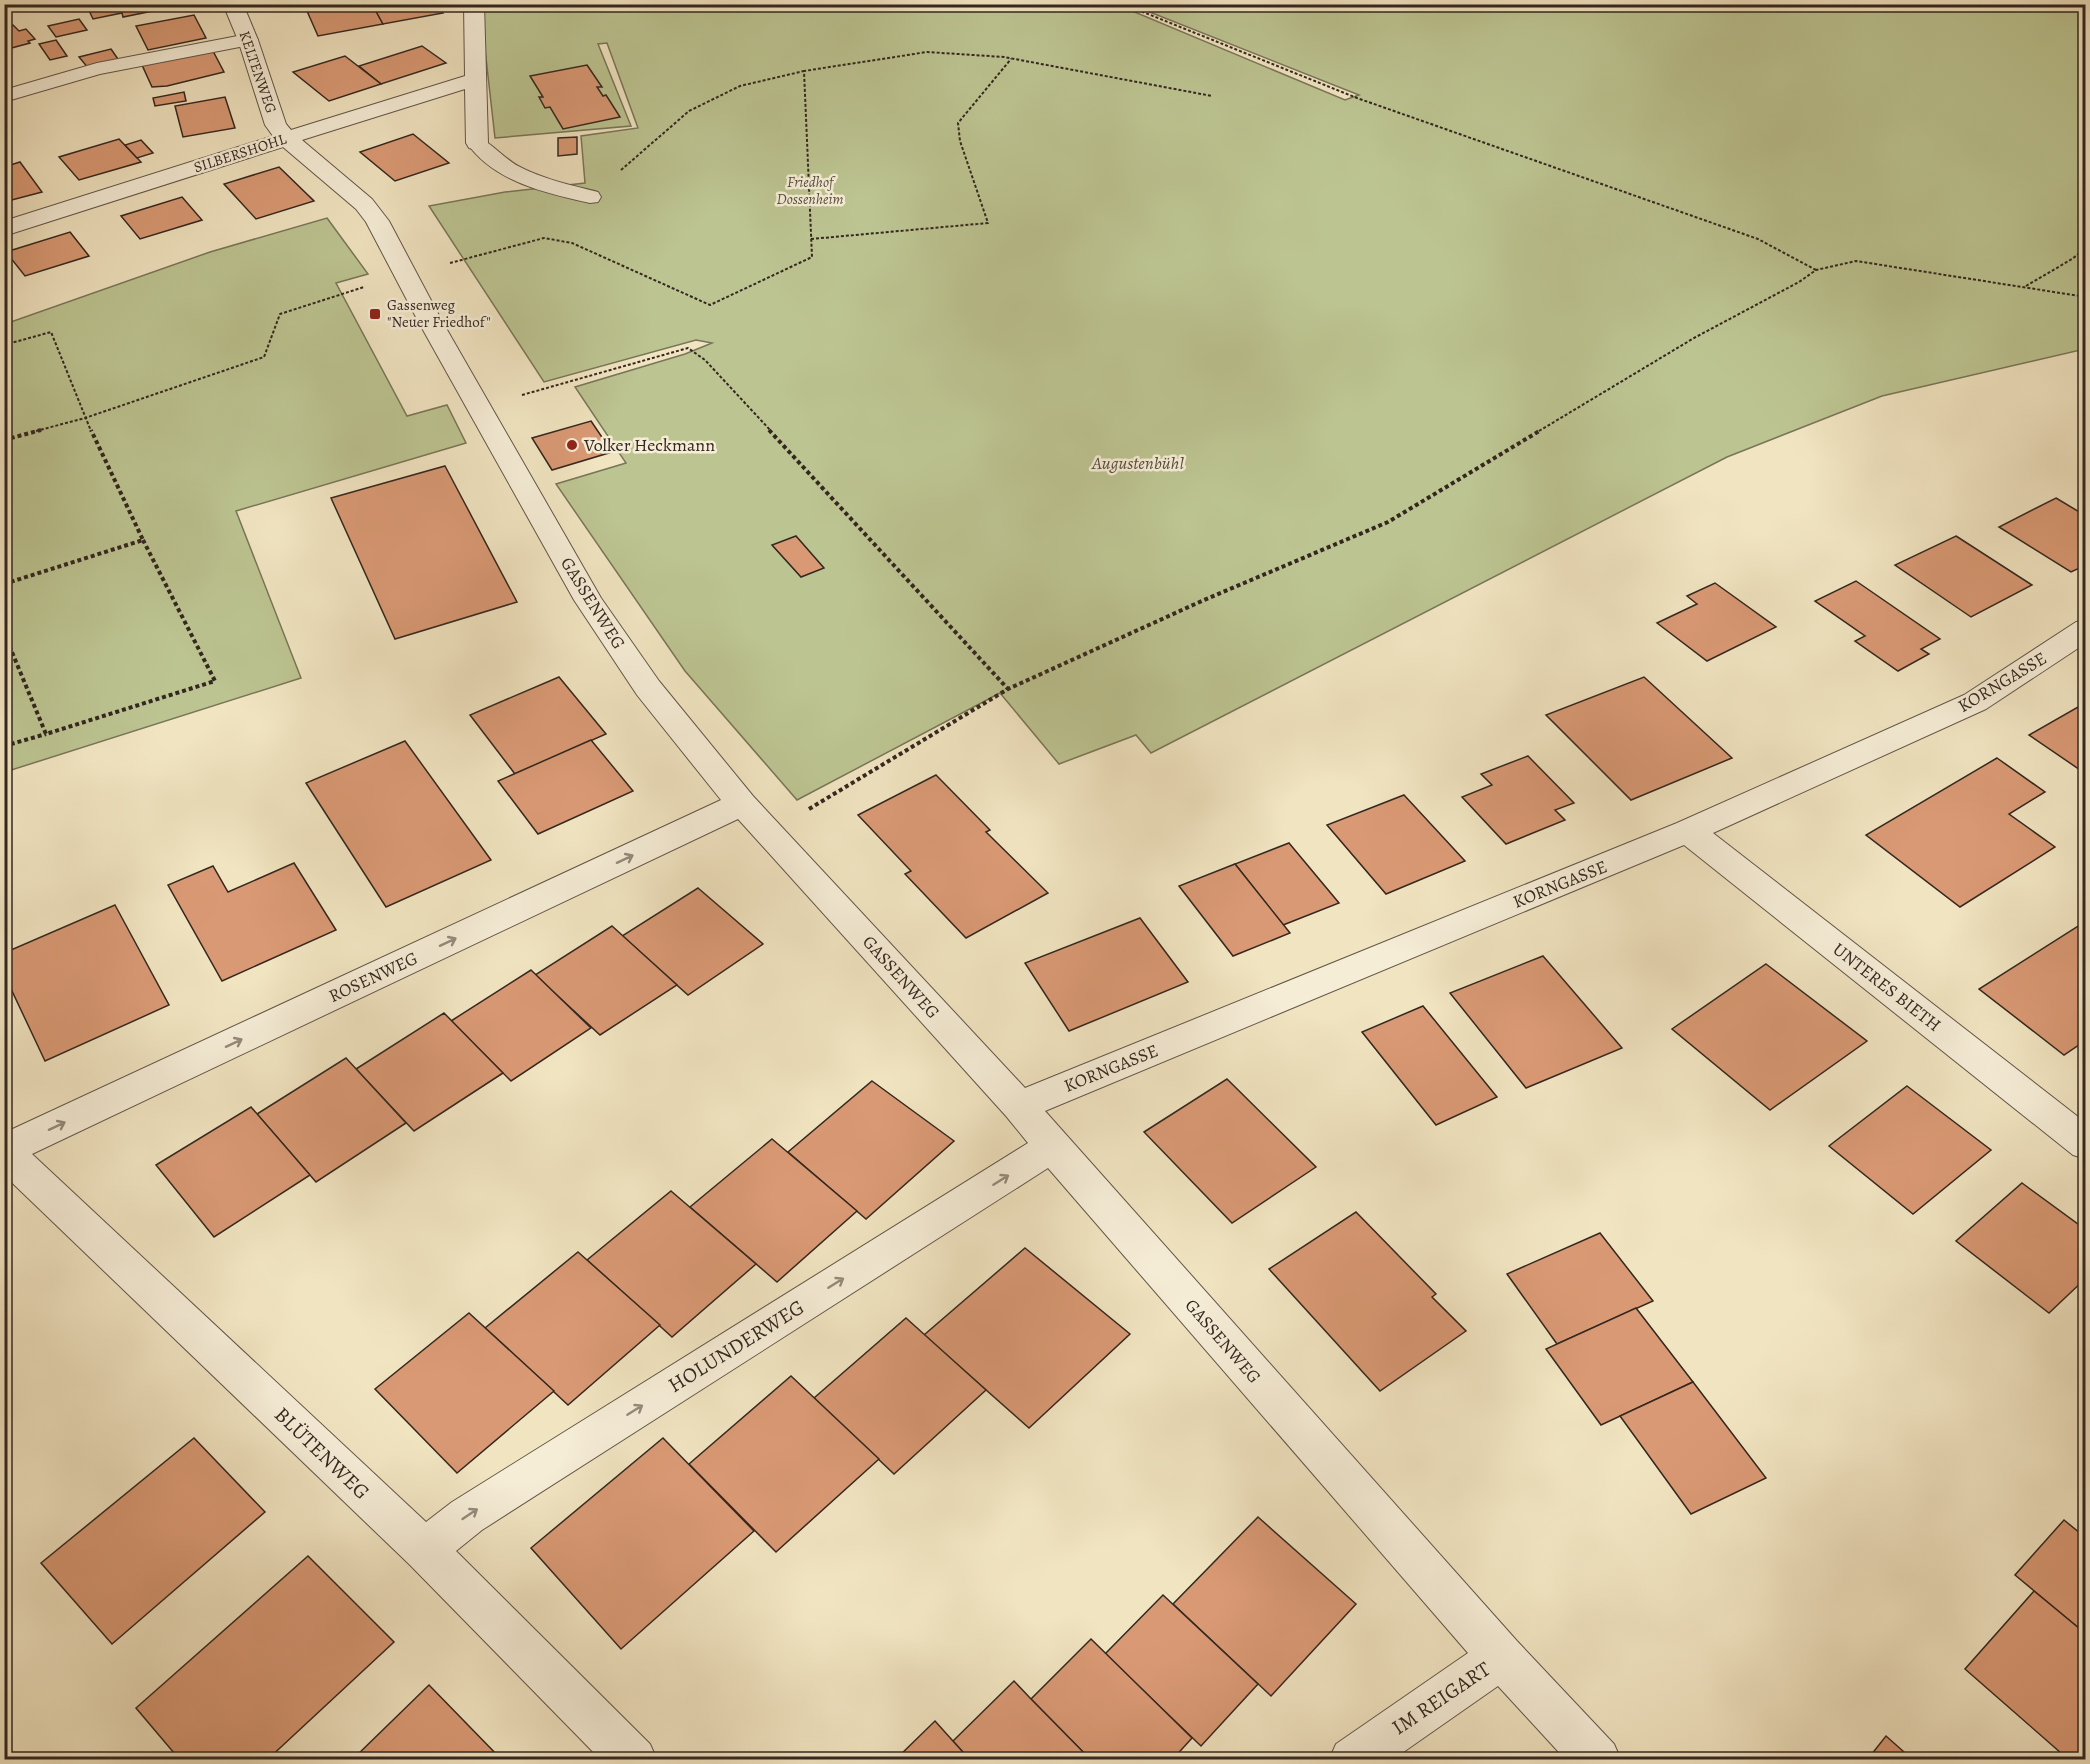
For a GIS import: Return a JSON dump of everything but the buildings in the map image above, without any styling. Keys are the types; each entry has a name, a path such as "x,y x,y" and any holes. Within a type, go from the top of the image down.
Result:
{"street":[{"path":"4,7 14,4"},
{"name":"KELTENWEG","path":"233,4 248,40 276,125 286,138"},
{"path":"474,4 477,143"},
{"name":"SILBERSHOHL","path":"4,229 447,87 477,80"},
{"name":"GASSENWEG","path":"286,138 364,204 377,220 588,600 648,688 742,804 1019,1106 1052,1147 1501,1657 1598,1760"},
{"name":"KORNGASSE","path":"1019,1106 1688,831 1975,702 2085,628"},
{"name":"ROSENWEG","path":"4,1151 742,804"},
{"name":"UNTERES BIETH","path":"1688,831 2085,1144"},
{"name":"HOLUNDERWEG","path":"424,1549 477,1509 1052,1147"},
{"name":"BLÜTENWEG","path":"4,1151 424,1549 634,1760"},
{"name":"IM REIGART","path":"1352,1760 1501,1657"}],"lane":[{"path":"4,96 97,69 248,40"},
{"path":"477,143 486,156 502,167 590,197"}],"path":[{"path":"1123,4 1357,98 1657,202 1758,240 1816,270"},
{"path":"2079,4 2085,8"},
{"path":"544,238 689,111 740,86 804,71 927,52 1012,59 1212,96"},
{"path":"811,239 988,223 960,141 958,123 1012,59"},
{"path":"4,440 85,418 264,357 280,314 406,274 544,238 572,243 710,305 812,258 804,71"},
{"path":"2025,287 2072,259 2085,248"},
{"path":"770,833 1008,689 1204,600 1388,522 1655,361 1799,282 1816,270 1856,261 2085,297"},
{"path":"4,345 51,332 85,418 142,540 215,681 4,746"},
{"path":"479,407 688,348 705,360 1008,689"},
{"path":"4,584 142,540"},
{"path":"4,633 46,734"}],"green space":[{"name":"Augustenbühl","path":"480,5 1118,5 1345,100 1359,95 1132,5 2085,5 2085,349 1882,396 1727,457 1151,753 1136,735 1059,764 1000,693 797,800 685,671 556,484 626,463 575,387 685,354 712,343 696,340 544,382 429,206 505,192 585,183 581,136 638,128 607,43 598,44 631,126 495,138"},
{"path":"327,218 368,274 336,283 407,416 447,405 466,443 236,511 301,678 5,772 5,324 210,252"}],"place":[{"name":"Gassenweg \"Neuer Friedhof\"","path":"375,314"},
{"name":"Volker Heckmann","path":"572,445"}],"park label":[{"name":"Friedhof Dossenheim","path":"810,190"}]}
